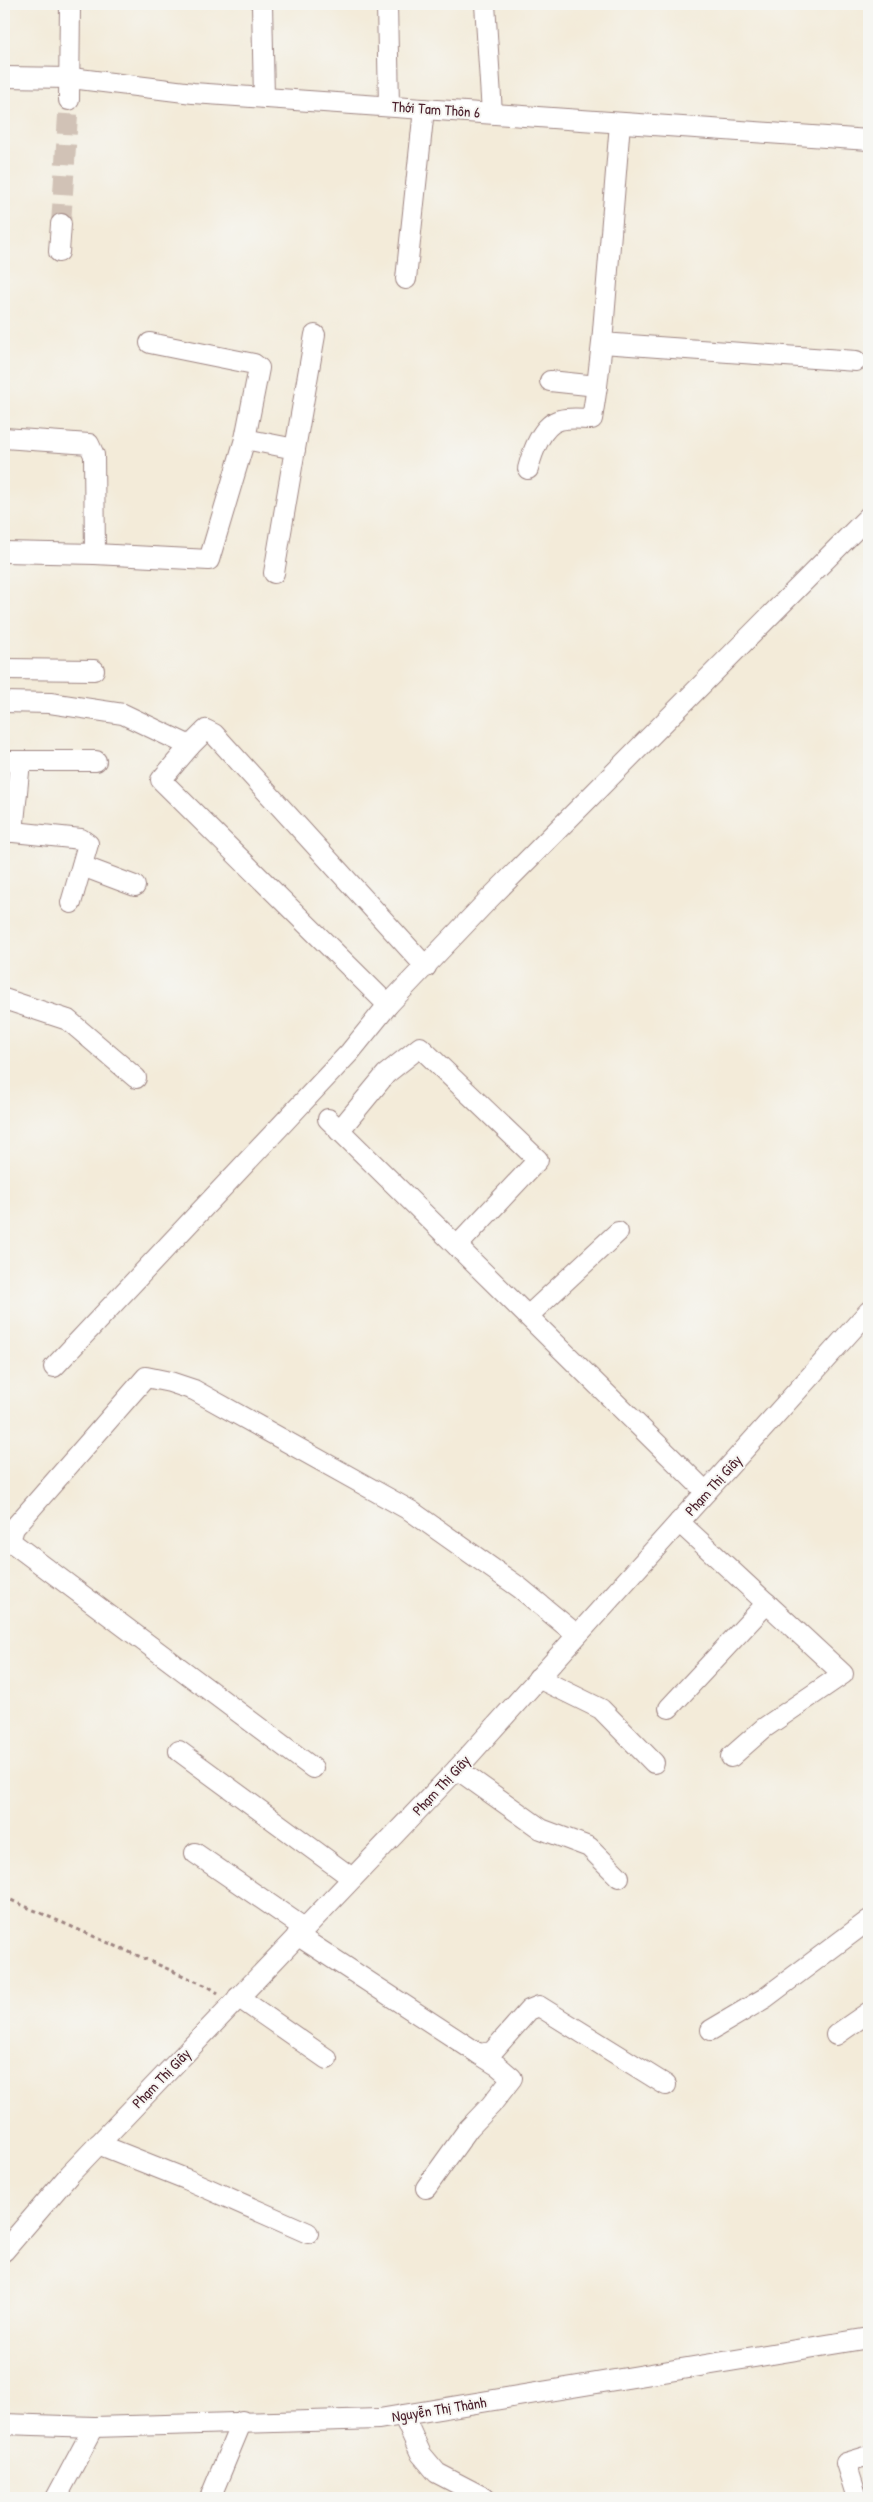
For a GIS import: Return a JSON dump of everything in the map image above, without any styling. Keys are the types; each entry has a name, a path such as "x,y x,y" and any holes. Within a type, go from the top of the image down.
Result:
{"street":[{"path":"69,100 71,78 70,4"},
{"path":"262,4 264,98"},
{"path":"387,4 389,106"},
{"path":"485,4 492,113"},
{"name":"Thới Tam Thôn 6","path":"4,77 71,78 193,93 869,140"},
{"path":"406,279 424,109"},
{"path":"528,469 532,453 552,424 563,419 592,419 602,343 620,123"},
{"path":"59,252 61,224"},
{"path":"274,574 315,335"},
{"path":"4,552 95,554 209,560 245,439 259,368 254,364 150,343"},
{"path":"602,343 856,361"},
{"path":"550,381 597,386"},
{"path":"4,438 89,444 94,455 95,554"},
{"path":"245,439 295,450"},
{"path":"54,1367 350,1052 388,1005 489,899 869,516"},
{"path":"4,669 94,670"},
{"path":"4,702 50,703 123,714 190,746"},
{"path":"388,1005 161,780 206,730 214,734 426,967"},
{"path":"71,903 88,844 81,840 8,832 12,761 96,762"},
{"path":"82,866 135,886"},
{"path":"4,999 68,1020 136,1078"},
{"path":"457,1246 538,1160 420,1048 386,1074 334,1125 706,1492"},
{"path":"528,1316 618,1232"},
{"name":"Phạm Thị Giây","path":"6,2244 98,2144 457,1768 869,1311"},
{"path":"313,1768 14,1544 11,1538 14,1528 146,1377 194,1390 411,1511 520,1588 577,1635"},
{"path":"679,1522 843,1674 764,1728 730,1757"},
{"path":"669,1708 767,1603"},
{"path":"538,1678 601,1709 654,1763"},
{"path":"179,1751 352,1878"},
{"path":"457,1768 541,1829 589,1847 619,1877"},
{"path":"195,1853 300,1932 498,2066 512,2078 491,2105 469,2128 426,2188"},
{"path":"711,2030 765,1998 869,1920"},
{"path":"235,2000 327,2059"},
{"path":"479,2054 492,2052 529,2010 539,2006 666,2084"},
{"path":"836,2035 869,2012"},
{"path":"98,2144 186,2179 308,2233"},
{"name":"Nguyễn Thị Thảnh","path":"6,2428 379,2419 869,2338"},
{"path":"403,2415 420,2454 437,2473 485,2498"},
{"path":"210,2498 242,2421"},
{"path":"56,2498 94,2427"},
{"path":"857,2498 846,2463 869,2456"}],"path":[{"path":"4,1897 235,2000"}],"tunnel":[{"path":"61,224 69,100"}]}
